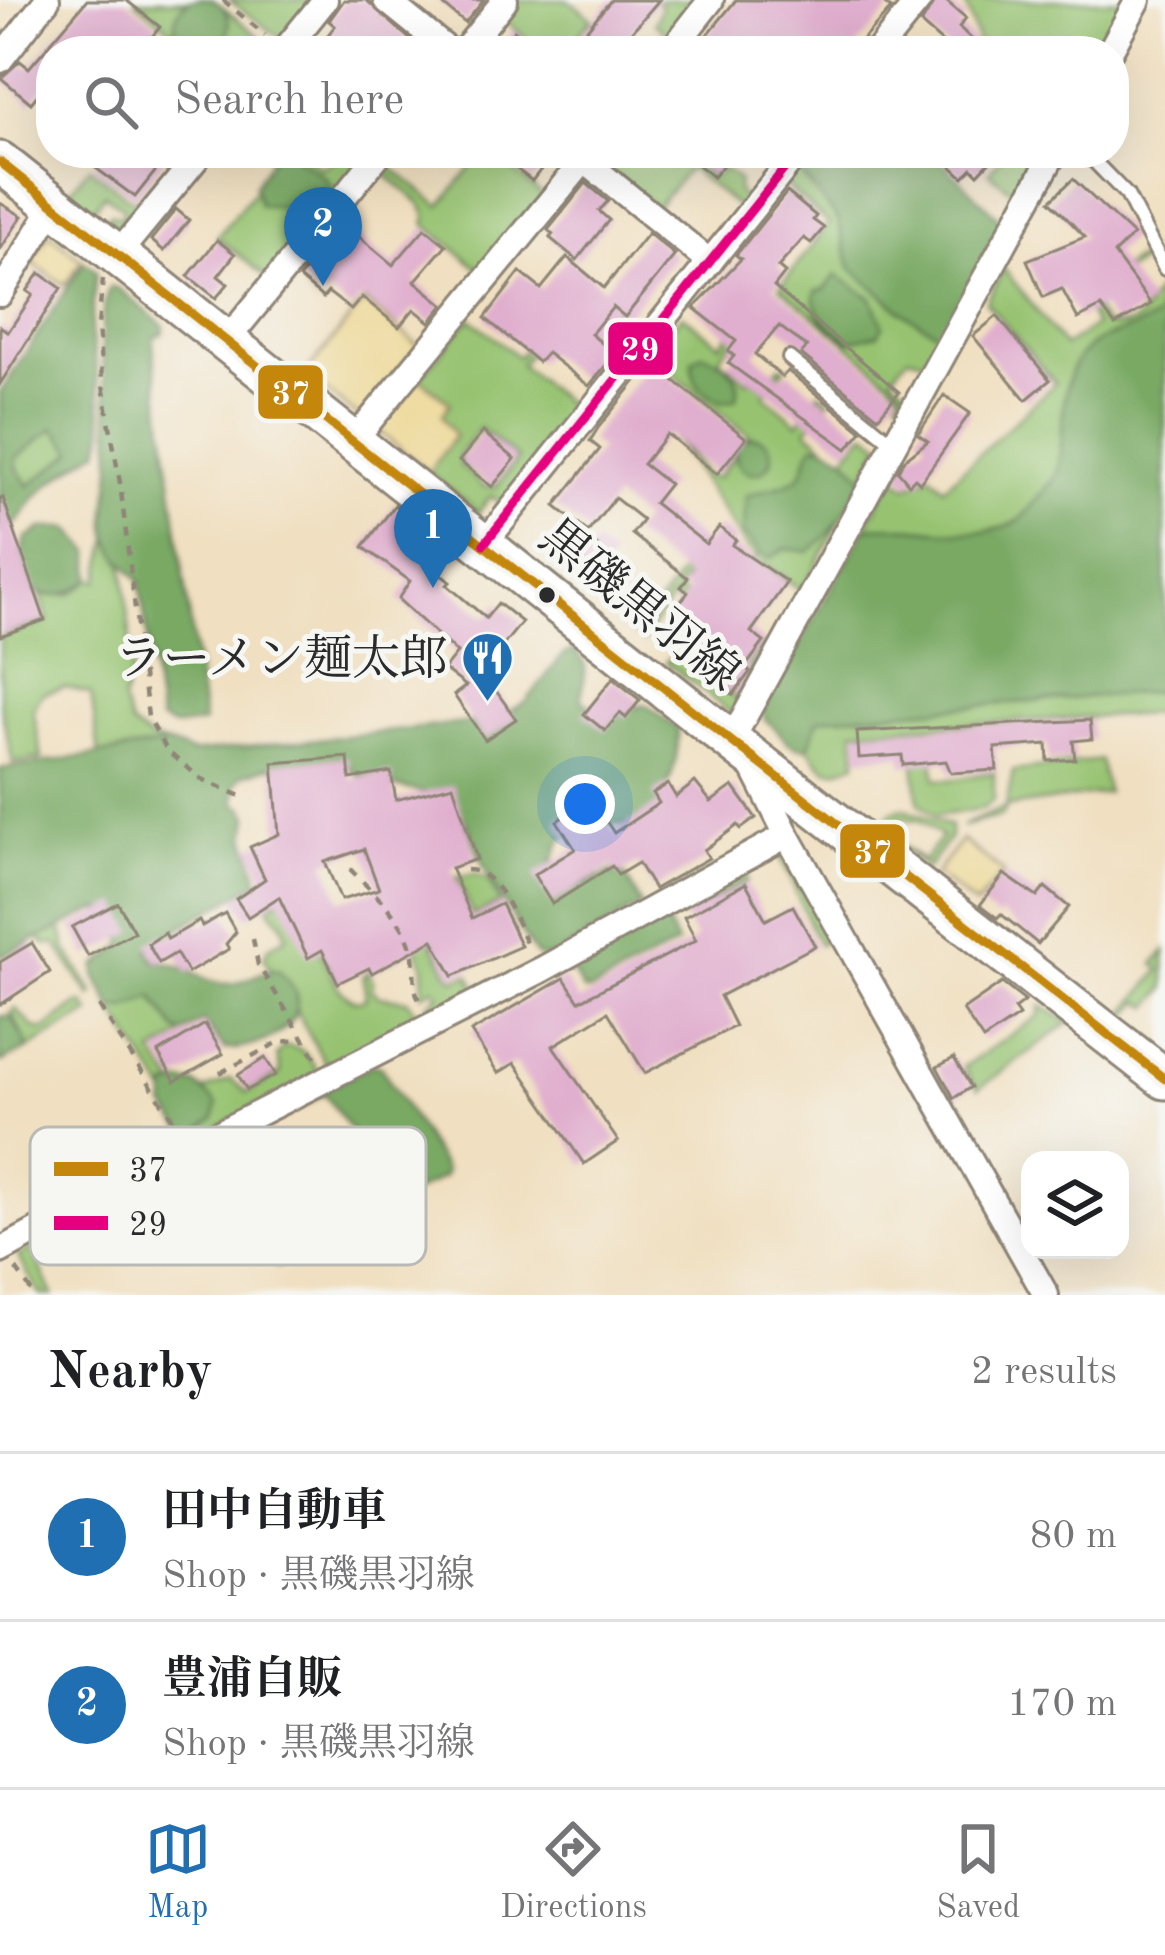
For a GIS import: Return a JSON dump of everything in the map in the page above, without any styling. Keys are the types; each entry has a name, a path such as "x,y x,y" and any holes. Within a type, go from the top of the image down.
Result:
{"main road":[{"name":"黒磯黒羽線","path":"0,162 1165,1079"}],"street":[{"path":"0,60 47,0"},
{"path":"296,36 325,0"},
{"path":"386,0 430,36"},
{"path":"476,36 505,0"},
{"path":"683,36 711,0"},
{"path":"894,36 919,0"},
{"path":"1118,36 1138,0"},
{"path":"118,254 189,168"},
{"path":"227,340 368,168"},
{"path":"354,440 573,168"},
{"path":"598,168 710,262"},
{"path":"484,544 784,168"},
{"path":"1046,168 894,444 738,746 1046,1295"},
{"path":"0,294 55,204"},
{"path":"231,1127 541,970 787,835"},
{"path":"2,1251 30,1236"}],"lane":[{"path":"1101,168 1127,195 1165,269"},
{"path":"789,358 894,444"}],"path":[{"path":"223,0 266,36"},
{"path":"118,254 105,273 98,325 148,717 168,752 203,780 241,796"},
{"path":"350,869 395,918 412,952 416,997 434,1024"},
{"path":"466,870 492,878 541,970"},
{"path":"253,939 258,965 328,1078"},
{"path":"99,1006 179,1127"},
{"path":"220,1073 279,1042 304,1040"},
{"path":"2,1251 34,1295"}],"green space":[{"path":"189,0 183,3 175,30 180,36 178,36 135,1"},
{"path":"192,0 212,0 227,15 226,36 177,35 177,15"},
{"path":"229,0 314,0 286,36 278,36"},
{"path":"513,0 569,0 614,36 590,21 578,36 524,36 500,17"},
{"path":"655,0 702,0 674,36 655,23 661,6"},
{"path":"964,0 1128,0 1108,36 976,36"},
{"path":"225,9 258,36 216,36 228,19"},
{"path":"88,168 132,201 139,200 159,176 166,181 123,233 106,219 110,214 120,217 125,210 105,194 93,209 70,191"},
{"path":"265,168 311,168 327,179 332,192 318,210 260,205 254,187"},
{"path":"273,168 358,168 268,279 217,237"},
{"path":"392,168 440,206 471,168 509,168 544,196 482,272 425,224 421,204 380,170"},
{"path":"606,168 689,168 655,208"},
{"path":"689,168 701,168 711,178 724,168 739,182 737,190 745,201 742,211"},
{"path":"948,168 999,218 1003,228 947,328 939,334 904,313 850,267 838,219 797,170"},
{"path":"992,168 1035,168 1019,197 989,172"},
{"path":"797,170 838,219 850,267 904,313 939,333 947,328 928,361 908,356 892,376 911,393 905,405 898,398 902,392 889,379 780,287 829,224 785,185"},
{"path":"1147,252 1148,256 1089,299 1104,324 1128,325 1142,315 1165,283 1158,317 1096,343 1078,359 1065,397 1057,472 1021,518 978,532 865,528 894,476 907,487 931,475 944,487 1055,383 986,302 1004,269 1064,346 1095,326 1060,253 1115,273"},
{"path":"84,262 96,271 91,330 104,431 100,449 49,485 16,523 0,532 0,393","holes":["54,428 74,451 29,486 17,468 16,458"]},
{"path":"836,275 872,298 883,325 878,334 849,341 819,314 816,291 825,289"},
{"path":"1165,286 1165,691 831,717 818,720 808,748 788,742 765,720 763,710 865,528 978,532 1019,520 1057,472 1065,397 1078,359 1096,343 1157,317"},
{"path":"110,287 119,289 164,326 153,346 204,723 173,727 160,720 139,580 116,553 108,533 112,447 102,326"},
{"path":"556,300 568,310 559,322 587,345 598,331 610,347 597,363 552,327 520,365 578,413 503,505 491,496 478,513 429,472 455,436 442,416 450,403 419,378 470,318 518,357 544,325 539,320","holes":["480,428 518,459 496,487 484,487 460,465 459,455"]},
{"path":"614,311 641,333 627,351 604,325"},
{"path":"682,315 720,344 734,328 738,333 719,358 747,381 750,378 762,387 780,366 785,368 764,395 798,423 819,392 829,400 807,430 842,460 866,432 881,444 802,591 764,563 739,606 731,599 757,557 672,435 707,476 717,478 750,436 649,354"},
{"path":"703,354 730,370 737,384 736,399 722,402 699,386 693,360"},
{"path":"54,428 74,451 30,487 16,458"},
{"path":"754,437 766,443 772,455 766,467 754,473 742,467 736,455 742,443"},
{"path":"823,444 845,457 864,478 858,489 833,528 808,552 785,548 771,558 762,555 743,533 746,496 798,478 813,445"},
{"path":"43,528 69,528 91,552 91,579 61,594 36,592 28,584 22,558 26,539"},
{"path":"109,539 123,564 133,665 123,702 131,726 151,740 169,744 99,754 91,694 65,687 43,693 33,709 42,758 13,763 0,703 0,636 48,622 41,596 71,594 91,579 99,581"},
{"path":"690,561 695,565 677,590 708,615 704,622 672,598 643,641 636,635"},
{"path":"764,645 770,649 733,715 666,662 671,657 684,660 734,698 752,675 748,665"},
{"path":"573,650 585,668 582,700 608,719 645,704 678,729 678,742 670,779 647,826 581,821 561,841 548,872 561,894 612,872 625,875 641,905 552,958 538,957 532,950 485,869 458,809 439,797 367,779 343,760 268,767 242,775 235,786 235,803 249,816 246,836 259,882 152,944 149,951 156,962 222,984 279,970 295,992 296,1008 292,1019 274,1036 225,1049 203,1021 183,1034 176,1030 153,997 126,1009 112,1008 96,966 123,946 125,929 116,910 96,910 0,957 0,769 169,744 192,753 494,720 526,702 562,656"},
{"path":"1165,691 1165,713 854,730 857,763 833,770 824,767 808,748 818,720 831,717"},
{"path":"913,755 932,756 936,779 994,773 994,800 982,809 936,816 919,803"},
{"path":"1100,760 1107,793 1007,807 1002,816 962,826 1006,807 1013,771"},
{"path":"903,808 950,826 950,838 927,869 877,828 893,811","holes":["899,817 921,821 942,837 923,861 886,833"]},
{"path":"778,852 784,853 831,937 819,944 789,875"},
{"path":"743,870 748,880 680,918 673,906"},
{"path":"476,874 488,880 500,903 473,915 457,876"},
{"path":"292,895 339,989 353,1000 366,998 363,976 369,972 371,989 379,996 407,1000 426,1022 329,1070 279,970 270,969 264,956 286,937 269,908"},
{"path":"403,915 431,940 450,976 469,974 480,995 437,1016 427,1004 439,995 434,988 422,994 424,966"},
{"path":"654,916 665,919 677,944 584,991 570,967"},
{"path":"61,925 66,949 94,994 91,997 56,944 45,944 37,937"},
{"path":"1165,951 1165,989 1150,1007 1141,1001 1127,1018 1165,1055 1120,1019 1160,970 1154,964"},
{"path":"152,997 183,1034 154,1054 184,1099 231,1079 247,1093 281,1073 277,1056 283,1047 302,1051 320,1075 218,1127 187,1127 112,1008 126,1009"},
{"path":"78,1004 90,1013 26,1050 11,1012 16,1009 35,1029 45,1029"},
{"path":"1041,1006 1070,1022 978,1089 963,1067 1039,1016"},
{"path":"0,1016 10,1016 27,1044 26,1050 0,1063"},
{"path":"373,1064 381,1067 418,1127 348,1127 325,1089"},
{"path":"196,1084 217,1104 215,1119 204,1127 180,1127 165,1106 167,1088"},
{"path":"325,1089 325,1094 265,1127 252,1127"},
{"path":"426,1139 445,1170 443,1177 426,1186"},
{"path":"30,1249 30,1265 39,1265 53,1295 40,1295 18,1256"}],"sand":[{"path":"49,233 82,260 65,285 31,262"},
{"path":"364,301 419,346 360,418 305,374"},
{"path":"419,378 450,403 442,416 455,436 429,472 377,430"},
{"path":"962,840 1003,872 976,906 935,874"}],"building":[{"path":"87,0 126,0 160,27 152,36 56,36"},
{"path":"344,0 366,0 406,36 327,36 335,26 329,21"},
{"path":"437,0 484,0 465,23"},
{"path":"611,0 659,0 628,36 581,36"},
{"path":"736,0 880,0 891,9 866,36 706,36"},
{"path":"935,0 945,0 966,18 959,27 968,36 935,36 921,24"},
{"path":"36,60 36,97 31,103 1,78 20,61 29,68"},
{"path":"96,168 158,168 135,197"},
{"path":"515,168 542,168 532,181"},
{"path":"1073,179 1133,235 1114,254 1151,304 1115,325 1101,307 1078,319 1062,289 1043,297 1027,260 1085,237 1050,201"},
{"path":"586,183 608,201 599,211 609,220 577,260 550,238 553,234 548,230"},
{"path":"787,192 824,228 811,243 804,238 778,267 785,273 774,287 899,392 878,417 801,354 807,347 779,326 755,354 782,377 788,371 862,431 847,449 728,363 734,356 728,351 736,341 694,308 741,259 736,255"},
{"path":"0,203 22,216 0,250"},
{"path":"176,209 189,220 164,251 151,240"},
{"path":"344,224 393,265 425,228 446,245 415,281 444,305 430,322 414,309 399,327 362,297 351,310 328,292 323,298 299,278"},
{"path":"648,233 675,255 625,317 613,307 591,334 615,354 589,386 547,353 538,362 485,318 520,272 541,289 567,257 604,288"},
{"path":"217,240 235,254 218,276 228,284 216,298 188,276"},
{"path":"40,273 61,288 0,384 0,326 8,332 33,295 27,291"},
{"path":"997,316 1050,380 1026,400 973,336"},
{"path":"651,362 746,438 717,474 667,434 643,464 669,484 654,503 706,544 719,527 736,540 732,545 787,582 751,632 764,642 745,667 750,672 733,695 691,663 701,650 666,622 688,592 681,587 688,578 632,534 643,520 615,498 588,532 555,506 600,449 590,441 598,428"},
{"path":"944,395 970,413 920,483 915,478 909,484 898,471 928,441 918,434"},
{"path":"483,432 515,459 492,487 459,461"},
{"path":"0,499 45,620 0,636"},
{"path":"395,505 427,531 412,550 450,582 447,585 486,618 498,603 522,622 482,671 516,719 485,740 454,695 466,686 444,669 457,653 398,599 410,581 363,547"},
{"path":"595,544 612,557 593,581 577,568"},
{"path":"613,678 640,700 626,718 620,713 605,731 584,714"},
{"path":"1090,720 1092,739 1073,741 1075,759 1048,761 1047,744 995,748 997,770 951,773 946,761 903,765 902,755 859,758 857,732"},
{"path":"348,757 350,779 391,772 396,800 453,785 477,859 451,868 472,918 501,904 521,946 453,976 433,940 372,973 369,968 338,983 322,950 308,958 279,897 248,917 236,899 265,879 250,847 279,834 273,763","holes":["364,849 379,889 341,900 325,862"]},
{"path":"695,782 711,802 733,786 756,818 704,850 709,858 654,889 638,863 618,875 612,866 552,904 534,875 575,849 557,821 591,798 614,833 659,803 653,793 668,784 676,797"},
{"path":"1004,874 1037,897 1045,887 1069,907 1038,944 1001,914 997,918 980,905"},
{"path":"746,883 766,920 793,906 815,946 720,996 735,1026 645,1073 608,1012 553,1046 618,1141 584,1164 515,1063 498,1073 471,1032 564,978 579,1001 696,940 684,917"},
{"path":"118,903 134,932 88,956 72,927"},
{"path":"225,913 236,932 226,944 229,949 188,973 176,953 159,963 148,944 165,933 168,939"},
{"path":"32,943 50,972 0,1005 0,962"},
{"path":"1002,983 1025,1001 1014,1009 1019,1016 983,1040 963,1010"},
{"path":"205,1024 223,1054 175,1081 158,1053"},
{"path":"265,1058 276,1075 247,1090 238,1075"},
{"path":"954,1058 971,1087 954,1098 937,1067"}],"transit line":[{"name":"37","path":"0,162 1165,1079"},
{"name":"29","path":"484,544 785,168"}],"place":[{"name":"豊浦自販","path":"323,286"},
{"name":"田中自動車","path":"433,588"},
{"name":"ラーメン麺太郎","path":"487,703"}]}
